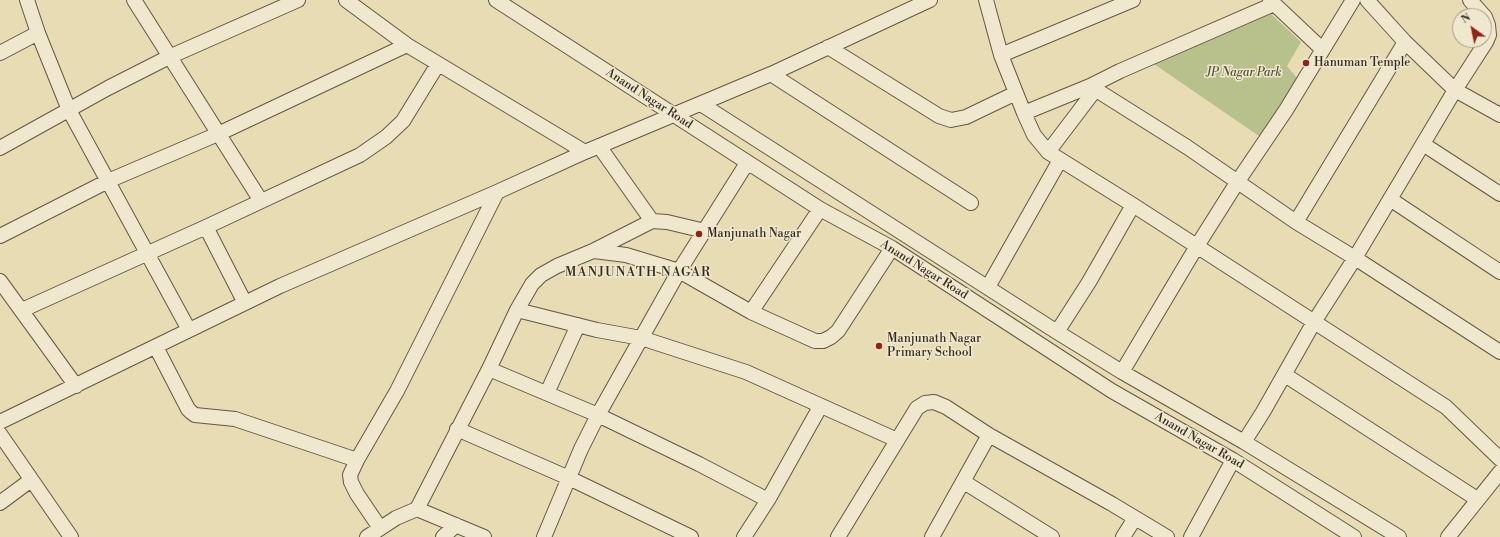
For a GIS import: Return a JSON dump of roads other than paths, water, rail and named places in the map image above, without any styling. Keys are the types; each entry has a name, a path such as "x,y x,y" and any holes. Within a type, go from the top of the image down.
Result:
{"street":[{"path":"27,0 38,33 69,110 146,254 189,330"},
{"path":"134,0 261,201"},
{"path":"0,148 169,57 298,0"},
{"path":"346,0 408,45 585,152"},
{"name":"Anand Nagar Road","path":"496,0 820,209 892,248 1112,391 1233,460 1354,537"},
{"path":"0,422 280,286 497,192 585,152 772,74 930,0"},
{"path":"986,0 1001,55 1024,113 1034,134 1048,152 1197,246 1446,407 1500,459"},
{"path":"1001,55 1133,0"},
{"path":"1122,372 1197,246 1238,181 1286,110 1353,0"},
{"path":"1367,0 1405,42 1455,90 1500,115"},
{"path":"1244,442 1285,375 1314,322 1355,258 1455,90 1486,42 1489,35 1485,17 1470,0"},
{"path":"1024,113 1093,88 1120,71 1272,2 1322,49"},
{"path":"0,53 38,33"},
{"path":"1296,222 1405,42"},
{"path":"0,236 108,181 218,134 408,45"},
{"path":"828,47 939,116 951,120 966,117 1016,93"},
{"path":"22,310 206,227 360,155 386,137 403,121 438,64"},
{"path":"772,74 971,203"},
{"path":"1048,152 1093,88"},
{"path":"1093,88 1238,181 1296,222 1355,258 1500,352"},
{"path":"701,104 1057,332 1122,372 1244,442 1399,537"},
{"path":"1423,144 1500,194"},
{"path":"599,146 652,222"},
{"path":"988,287 1060,160"},
{"path":"544,537 581,449 598,415 679,271 747,163"},
{"path":"380,528 357,494 351,482 350,475 357,460 397,391 497,192"},
{"path":"1390,199 1500,272"},
{"path":"1057,332 1089,282 1133,205"},
{"path":"751,312 820,209"},
{"path":"366,537 396,518 417,509 489,369 517,310 532,284 541,275 557,266 593,251 652,222 667,222 705,231"},
{"path":"206,227 245,303"},
{"path":"593,251 626,255 679,271 751,312 815,341 823,341 838,331 892,248"},
{"path":"0,281 76,386"},
{"path":"517,310 641,338 746,372 820,407 897,440"},
{"path":"547,393 578,325"},
{"path":"156,347 188,409 195,415 235,419 357,460"},
{"path":"489,369 598,415 699,464 768,500"},
{"path":"1285,375 1477,499"},
{"path":"838,537 917,408 924,403 934,402 946,408 989,436 1167,537"},
{"path":"744,537 768,500 820,407"},
{"path":"457,429 569,478 691,537"},
{"path":"0,434 71,537"},
{"path":"932,537 989,436"},
{"path":"1191,537 1233,460"},
{"path":"1448,537 1500,472"},
{"path":"0,503 31,480"},
{"path":"964,482 1052,537"},
{"path":"417,509 484,537"},
{"path":"1123,537 1135,518"},
{"path":"443,537 456,526"}],"place":[{"name":"Hanuman Temple","path":"1306,63"},
{"name":"Manjunath Nagar","path":"699,234"},
{"name":"Manjunath Nagar Primary School","path":"879,346"}],"district":[{"name":"MANJUNATH NAGAR","path":"638,273"}],"park label":[{"name":"JP Nagar Park","path":"1244,73"}]}
